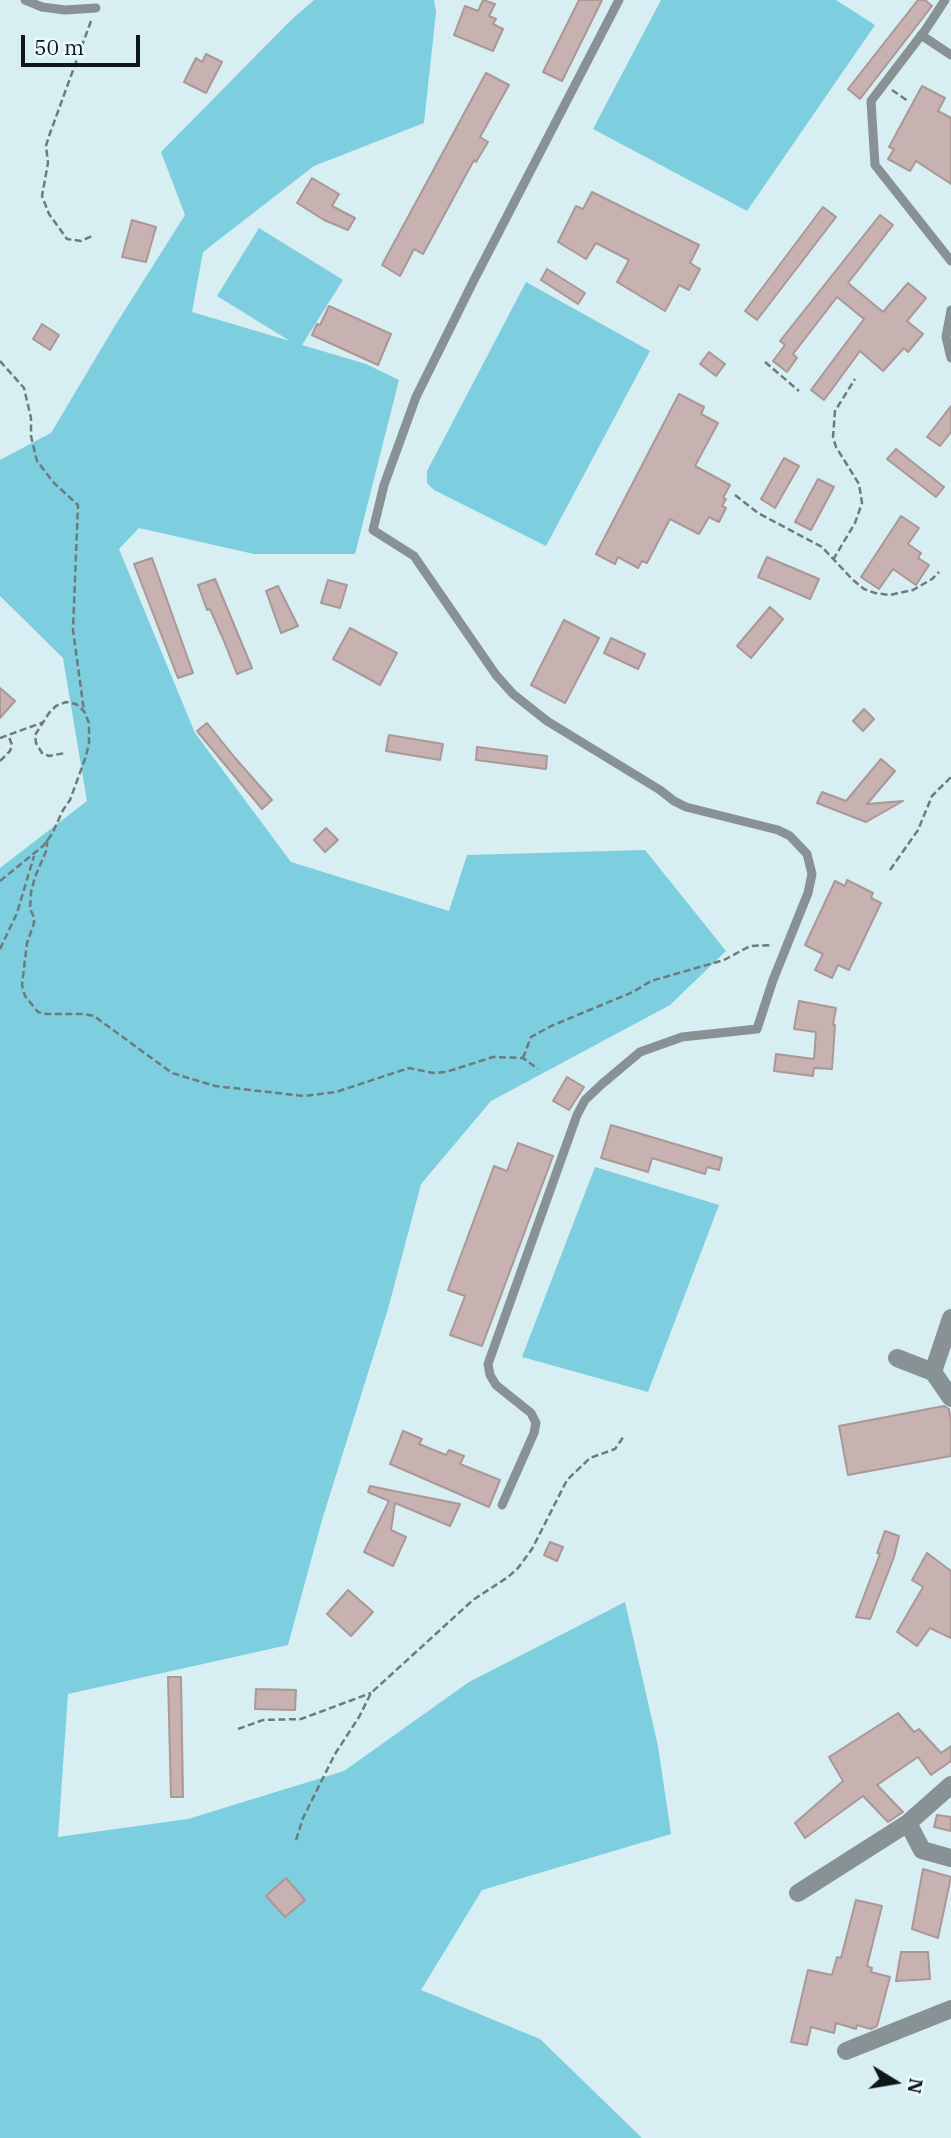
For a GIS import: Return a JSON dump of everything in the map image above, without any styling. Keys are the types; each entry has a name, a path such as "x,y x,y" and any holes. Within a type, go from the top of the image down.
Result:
{"street":[{"path":"933,1372 951,1318"},
{"path":"897,1358 933,1372 951,1398"},
{"path":"798,1893 908,1824 951,1784"},
{"path":"908,1824 922,1850 951,1858"},
{"path":"846,2051 951,2009"}],"lane":[{"path":"25,0 42,7 65,10 96,8"},
{"path":"502,1504 536,1423 531,1413 496,1385 488,1364 576,1115 593,1092 640,1052 682,1037 757,1029 773,980 808,893 812,874 807,854 790,836 778,830 686,807 547,721 513,694 496,675 414,556 373,530 384,485 416,397 619,0"},
{"path":"945,0 871,101 875,165 951,261"},
{"path":"921,35 951,55"},
{"path":"951,310 946,337 951,358"}],"path":[{"path":"92,236 81,241 67,239 44,204 42,189 48,163 46,146 96,8"},
{"path":"884,84 908,101"},
{"path":"0,361 24,388 37,461 54,483 78,505 73,630 84,711 89,723 89,744 70,800 47,840 0,881"},
{"path":"765,362 799,391"},
{"path":"834,560 855,523 862,503 859,484 833,437 835,411 855,379"},
{"path":"735,495 758,513 822,547 864,589 890,595 913,590 939,572"},
{"path":"65,753 49,756 42,753 36,743 36,735 49,712 56,706 66,702 76,704 84,711"},
{"path":"0,738 9,737 44,722"},
{"path":"0,761 10,751 12,745 9,737"},
{"path":"890,870 918,830 932,796 951,778"},
{"path":"47,840 47,849 31,892 30,909 34,923 27,943 22,985 25,996 38,1012 94,1016 172,1073 205,1084 304,1096 336,1092 409,1068 433,1073 473,1065 493,1057 523,1058 538,1069"},
{"path":"0,949 17,913 35,853"},
{"path":"523,1058 531,1037 633,992 651,981 724,960 750,946 778,946"},
{"path":"238,1729 263,1720 300,1719 370,1693 465,1606 518,1568 532,1549 567,1480 590,1458 615,1449 624,1436"},
{"path":"296,1840 303,1818 335,1754 359,1717 370,1693"}],"shaded area":[{"path":"314,0 434,0 436,12 424,123 314,166 203,252 192,312 290,341 217,296 259,228 343,280 302,345 366,364 399,380 355,554 254,554 139,528 119,549 195,733 291,862 449,911 467,855 645,850 726,951 670,1005 491,1101 421,1184 388,1309 322,1520 288,1645 68,1694 58,1837 188,1819 344,1771 469,1682 625,1602 658,1746 671,1834 482,1890 421,1990 540,2039 642,2138 0,2138 0,868 87,801 63,658 0,596 0,460 51,433 185,215 161,152"},
{"path":"661,0 836,0 875,25 747,211 593,129"},
{"path":"526,282 650,351 546,546 434,490 427,483 427,471"},
{"path":"595,1167 719,1205 648,1392 522,1357"}],"building":[{"path":"483,0 495,4 489,16 496,19 493,24 503,29 493,51 454,35 465,6 478,11"},
{"path":"579,0 602,0 562,81 543,72"},
{"path":"918,0 925,0 932,6 860,99 848,89"},
{"path":"206,54 222,62 206,93 184,82 196,58 202,62"},
{"path":"486,73 509,85 480,137 488,142 476,162 474,160 423,254 414,249 400,276 382,265"},
{"path":"922,86 945,98 938,111 951,118 951,184 916,161 910,171 888,159 894,149 889,147"},
{"path":"312,178 339,194 332,206 355,218 348,230 324,220 297,203"},
{"path":"592,192 699,245 690,263 700,269 689,290 679,285 665,311 617,282 629,260 596,243 586,259 558,242 576,206 583,209"},
{"path":"823,207 836,217 757,320 745,311"},
{"path":"880,215 893,225 848,283 883,312 908,283 926,298 907,321 923,334 908,352 904,348 883,371 860,351 824,400 811,390 864,319 837,297 793,354 797,358 787,372 773,361 785,345 780,341"},
{"path":"132,220 156,227 146,262 122,257"},
{"path":"547,269 585,293 578,304 541,280"},
{"path":"329,306 391,334 378,365 312,335"},
{"path":"42,324 59,335 50,350 33,339"},
{"path":"709,352 725,364 716,376 700,364"},
{"path":"679,394 704,407 701,414 718,423 695,466 730,485 723,498 726,499 722,506 726,508 719,522 709,517 699,534 670,519 647,563 642,561 638,568 618,557 615,564 596,554"},
{"path":"951,406 951,432 940,446 927,437"},
{"path":"896,449 944,487 936,497 887,459"},
{"path":"784,458 799,466 775,508 761,499"},
{"path":"818,479 834,487 811,530 795,522"},
{"path":"901,516 919,528 908,544 921,553 918,558 929,565 916,585 893,569 879,589 861,577"},
{"path":"767,557 819,579 810,599 758,577"},
{"path":"152,558 193,673 178,678 134,564"},
{"path":"215,579 252,668 237,674 198,585"},
{"path":"328,580 347,585 340,608 321,603"},
{"path":"278,586 298,626 281,633 266,591"},
{"path":"770,607 783,619 751,658 737,646"},
{"path":"564,620 599,638 565,703 531,685"},
{"path":"350,628 397,653 380,685 333,659"},
{"path":"611,638 645,654 638,669 604,653"},
{"path":"0,688 15,701 0,718"},
{"path":"864,709 874,719 863,731 853,721"},
{"path":"207,723 272,800 262,809 197,731"},
{"path":"389,735 443,744 440,760 386,751"},
{"path":"477,747 547,756 546,769 476,760"},
{"path":"881,759 895,771 867,804 903,801 866,822 817,803 822,792 846,801"},
{"path":"326,828 338,840 325,852 314,840"},
{"path":"847,880 873,893 871,898 881,903 849,970 838,965 832,978 815,970 823,954 805,945 835,881 845,886"},
{"path":"799,1001 836,1008 832,1069 814,1068 813,1076 774,1071 776,1054 814,1059 816,1032 794,1029"},
{"path":"567,1077 584,1087 569,1110 553,1101"},
{"path":"611,1125 722,1158 719,1170 707,1167 705,1174 652,1158 648,1172 601,1158"},
{"path":"518,1143 553,1156 482,1346 450,1335 465,1296 448,1290 494,1166 507,1171"},
{"path":"944,1406 949,1409 951,1421 951,1456 848,1475 839,1426"},
{"path":"403,1431 422,1439 419,1444 446,1455 449,1450 464,1456 460,1464 500,1480 489,1507 390,1464"},
{"path":"370,1486 460,1504 450,1526 395,1503 391,1530 406,1537 393,1566 364,1552 389,1501 368,1492"},
{"path":"885,1531 899,1536 894,1557 870,1619 856,1617 880,1554 877,1553"},
{"path":"550,1542 563,1547 557,1561 544,1555"},
{"path":"927,1553 951,1571 951,1638 930,1628 917,1646 897,1632 923,1587 912,1580"},
{"path":"348,1590 373,1612 351,1636 327,1614"},
{"path":"168,1677 181,1677 183,1797 171,1797"},
{"path":"256,1689 296,1690 295,1710 255,1709"},
{"path":"898,1713 914,1732 919,1729 941,1753 951,1746 951,1761 931,1775 918,1757 877,1785 903,1812 888,1822 863,1796 805,1838 795,1823 843,1781 829,1757"},
{"path":"937,1815 951,1817 951,1831 934,1827"},
{"path":"923,1869 951,1877 938,1938 912,1929"},
{"path":"286,1878 305,1900 285,1917 266,1896"},
{"path":"856,1900 882,1906 867,1966 872,1968 871,1972 890,1977 877,2026 871,2029 857,2025 856,2029 836,2023 834,2033 811,2027 807,2045 791,2042 808,1970 832,1975 837,1957 841,1958"},
{"path":"901,1952 928,1952 930,1979 896,1981"}]}
